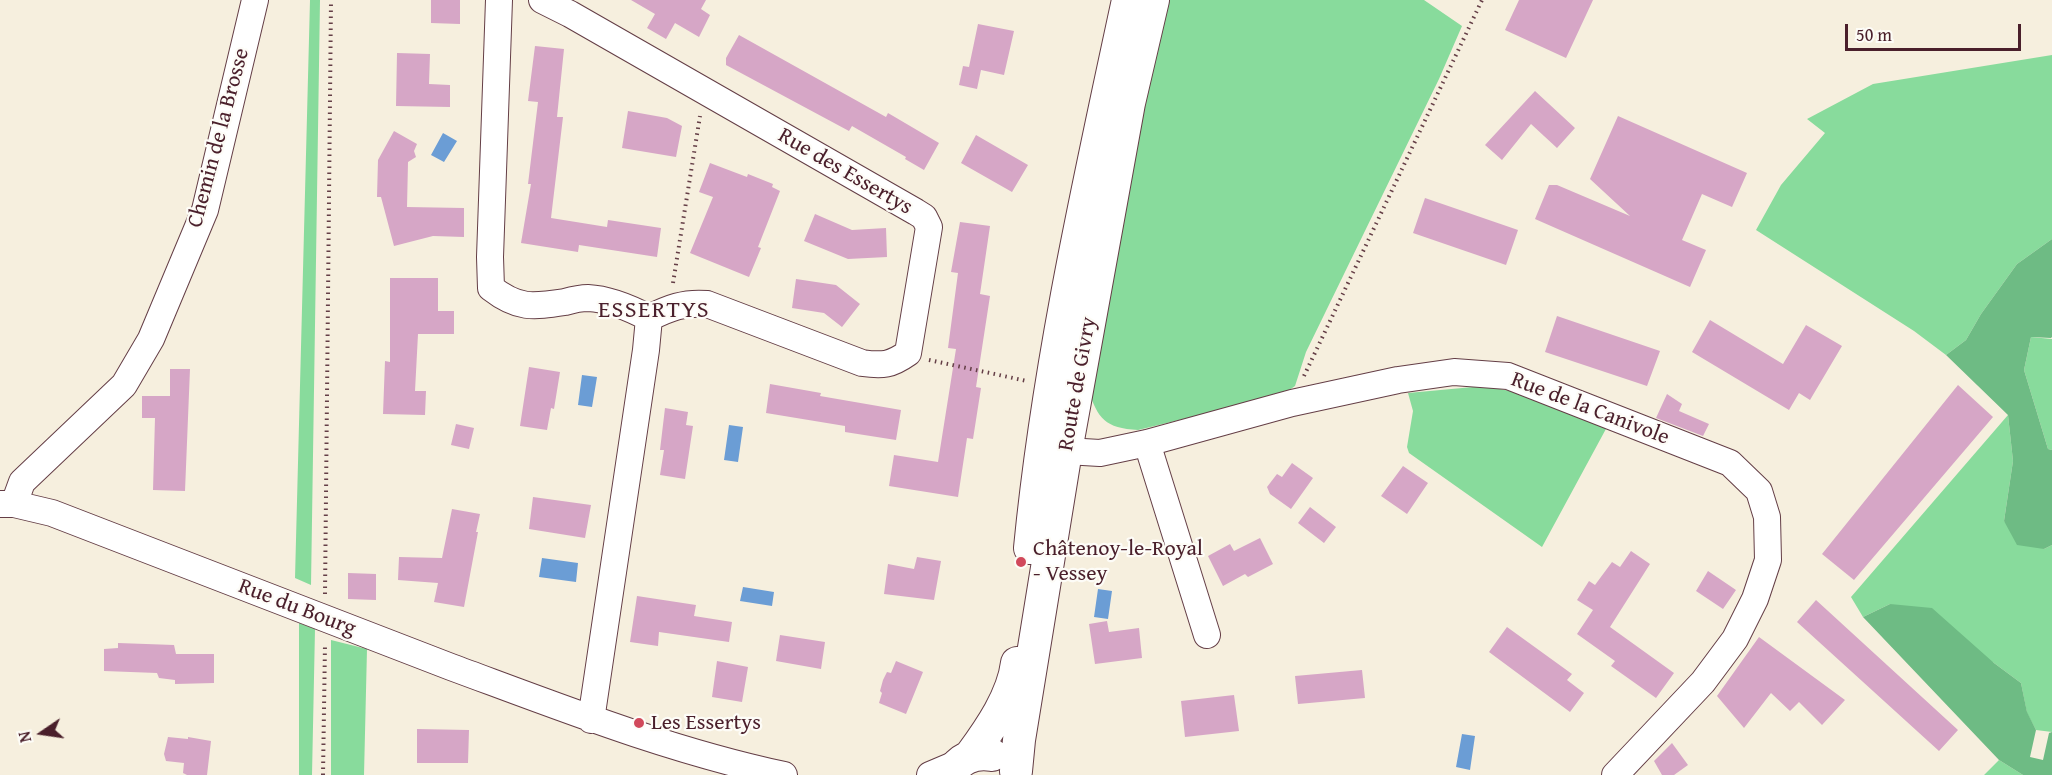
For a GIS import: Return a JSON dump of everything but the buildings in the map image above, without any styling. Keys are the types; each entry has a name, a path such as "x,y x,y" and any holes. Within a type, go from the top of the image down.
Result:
{"main road":[{"name":"Route de Givry","path":"1017,773 1054,450 1052,386 1072,259 1128,0"},
{"name":"Route de Givry","path":"952,767 986,733 1006,697 1016,669 1054,450 1111,85 1153,0"},
{"path":"952,767 989,754 1001,758 1017,773"}],"street":[{"name":"Chemin de la Brosse","path":"7,504 22,482 124,385 151,339 205,210 255,0"},
{"path":"499,0 490,245 491,288 502,297 519,305 548,304 586,298 659,313 689,303 707,304 862,363 882,366 908,353"},
{"name":"Rue des Essertys","path":"542,0 924,217 929,227 928,239 908,353"},
{"path":"591,720 646,350 659,313"},
{"name":"Rue de la Canivole","path":"1054,450 1100,453 1148,443 1292,403 1398,380 1455,372 1508,376 1730,463 1759,491 1767,517 1768,560 1755,599 1735,639 1703,682 1614,775"},
{"path":"1148,443 1207,635"},
{"name":"Rue du Bourg","path":"7,504 52,513 591,720 686,751 784,775"}],"path":[{"path":"323,775 331,0"},
{"path":"1292,403 1482,0"},
{"path":"659,313 704,91"},
{"path":"908,353 936,363 1052,386"}],"green space":[{"path":"310,0 320,0 311,585 295,578"},
{"path":"1161,0 1424,0 1462,26 1439,79 1306,352 1295,386 1282,395 1138,430 1118,427 1104,420 1095,408 1088,389"},
{"path":"2052,55 2052,239 2017,264 1981,314 1966,340 1946,355 1914,331 1756,230 1781,185 1825,133 1807,119 1873,84"},
{"path":"2052,239 2052,337 2031,337 2024,370 2048,449 2052,450 2052,545 2044,549 2017,545 2004,521 2013,461 2008,415 1946,355 1966,340 1981,314 2017,264"},
{"path":"2031,337 2052,339 2052,450 2048,449 2024,370"},
{"path":"1484,386 1526,394 1607,427 1542,547 1409,453 1407,447 1413,411 1408,393"},
{"path":"2008,415 2013,461 2004,521 2044,549 2052,545 2052,732 2036,730 2027,713 2021,683 1994,663 1890,604 1863,617 1851,597"},
{"path":"1890,604 1932,608 1994,663 2021,683 2027,712 2036,730 2030,757 2043,760 2049,733 2052,732 2052,775 2023,775 1999,760 1863,617"},
{"path":"299,623 315,629 312,775 299,775"},
{"path":"331,640 367,649 364,775 331,775"},
{"path":"1999,760 2023,775 1984,775"}],"water":[{"path":"443,133 457,141 444,162 431,155"},
{"path":"582,375 597,377 592,407 578,405"},
{"path":"729,425 743,427 738,462 724,460"},
{"path":"542,558 578,563 576,582 539,577"},
{"path":"743,587 774,592 772,606 740,601"},
{"path":"1098,589 1112,591 1108,619 1094,617"},
{"path":"1462,734 1475,736 1470,770 1456,767"}],"place":[{"name":"Châtenoy-le-Royal - Vessey","path":"1021,562"},
{"name":"Les Essertys","path":"639,723"}],"district":[{"name":"ESSERTYS","path":"654,311"}]}
